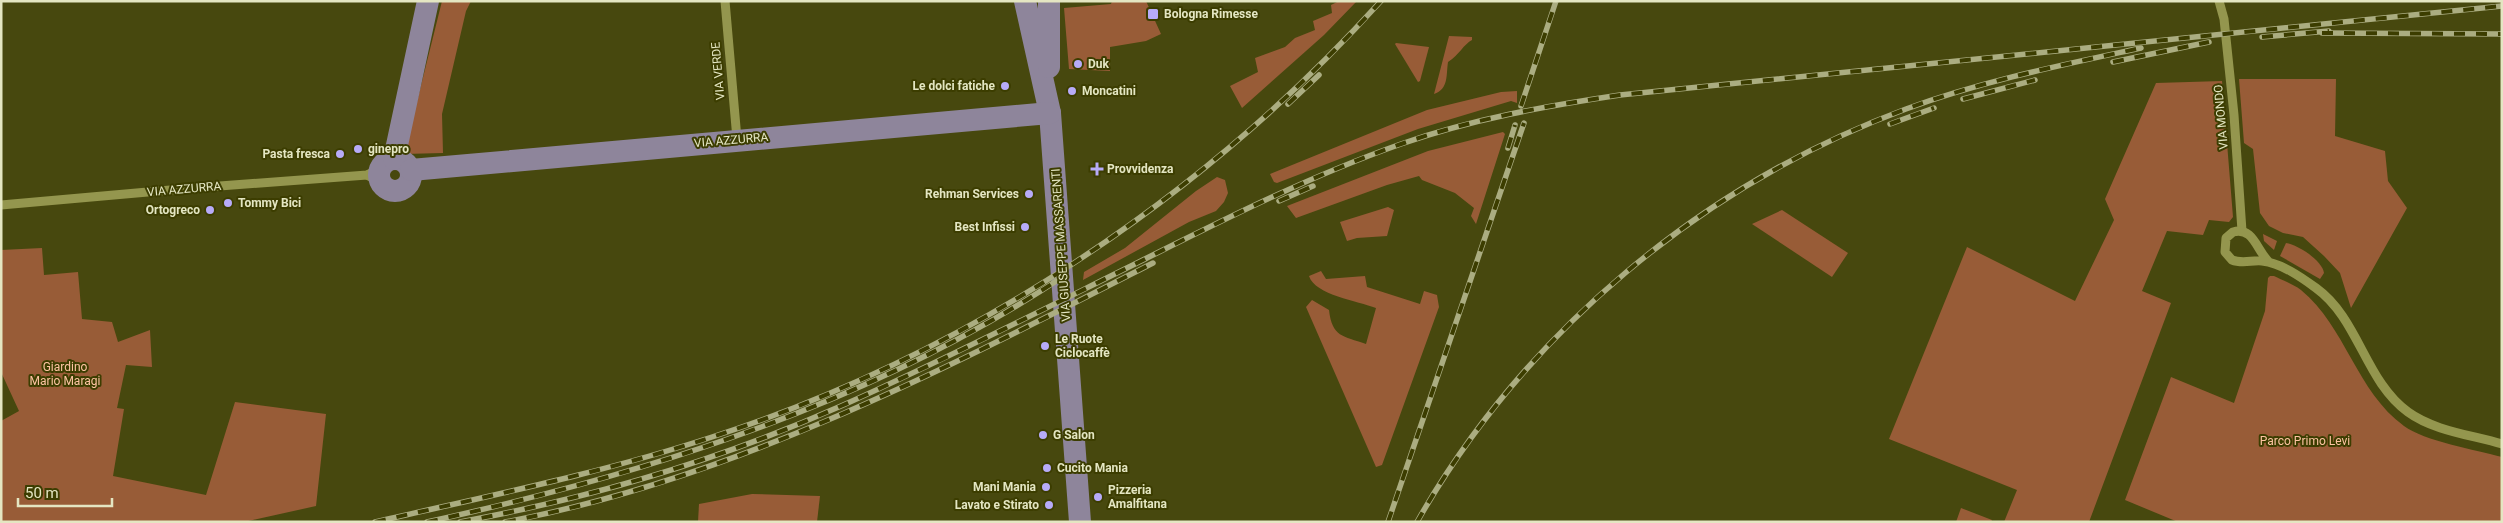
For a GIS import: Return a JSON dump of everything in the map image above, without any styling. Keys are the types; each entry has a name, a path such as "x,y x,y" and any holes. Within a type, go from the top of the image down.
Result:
{"main road":[{"path":"387,171 428,1"},
{"name":"VIA GIUSEPPE MASSARENTI","path":"1026,1 1050,112 1080,522"},
{"name":"VIA GIUSEPPE MASSARENTI","path":"1046,88 1050,50 1049,1"},
{"name":"VIA AZZURRA","path":"387,171 1050,112"}],"street":[{"name":"VIA VERDE","path":"725,1 736,139"},
{"name":"VIA MONDO","path":"2220,1 2224,19 2234,115 2242,231"},
{"name":"VIA AZZURRA","path":"1,205 387,171"},
{"path":"2269,262 2237,262 2228,257 2224,247 2229,234 2242,231 2249,234 2269,262 2304,280 2330,300 2343,318 2379,380 2407,412 2436,426 2502,444"},
{"path":"2242,262 2251,256 2254,242"}],"green space":[{"path":"442,1 471,1 466,11 442,114 443,153 404,154"},
{"path":"1112,1 1146,1 1161,34 1146,41 1110,47 1110,71 1069,69 1064,8 1111,4"},
{"path":"1339,1 1357,1 1324,35 1242,108 1230,86 1258,72 1255,58 1285,47 1295,38 1315,30 1313,21 1332,13 1331,5"},
{"path":"1449,36 1472,37 1472,40 1448,62 1447,77 1444,85 1439,92 1434,94"},
{"path":"1396,43 1429,47 1420,81 1418,82"},
{"path":"2239,79 2336,79 2335,136 2385,151 2388,181 2407,208 2351,308 2340,273 2324,256 2303,237 2283,233 2269,226 2260,213 2253,149 2244,143"},
{"path":"2222,81 2233,217 2229,222 2209,220 2203,235 2167,231 2142,291 2171,303 2089,522 2004,522 2017,490 1889,439 1967,247 2075,301 2114,220 2105,199 2156,83"},
{"path":"1517,91 1517,103 1511,101 1418,129 1277,183 1274,182 1270,174 1427,110 1501,92"},
{"path":"1503,132 1505,134 1476,224 1471,216 1474,208 1455,193 1422,180 1419,176 1387,185 1296,218 1287,206 1428,151"},
{"path":"1217,177 1225,180 1228,193 1224,202 1216,211 1189,222 1083,280 1084,272 1125,248 1196,191"},
{"path":"1388,207 1394,210 1387,236 1357,238 1347,241 1340,222"},
{"path":"1782,210 1848,253 1832,277 1752,224"},
{"path":"2263,234 2277,241 2274,250 2264,241"},
{"path":"2286,243 2303,250 2319,263 2324,273 2320,279 2280,256"},
{"name":"Giardino Mario Maragi","path":"42,248 44,275 78,272 82,319 112,322 118,342 150,330 152,367 126,365 117,408 124,409 113,476 206,495 235,402 326,414 316,506 244,522 1,522 1,421 19,411 1,372 1,250"},
{"path":"1321,271 1326,279 1365,276 1367,287 1420,304 1424,291 1437,295 1439,307 1382,465 1376,467 1306,307 1312,300 1329,310 1336,331 1345,337 1366,344 1376,308 1328,293 1319,288 1309,276"},
{"name":"Parco Primo Levi","path":"2274,276 2298,288 2316,305 2341,340 2374,395 2388,412 2404,426 2437,441 2502,457 2502,522 2178,522 2125,500 2171,377 2234,403 2265,311 2268,278"},
{"path":"752,494 820,496 817,522 698,522 699,504"},
{"path":"1961,508 1992,520 1991,522 1956,522"}],"railway":[{"path":"375,522 545,483 671,450 806,403 899,362 988,315 1075,262 1158,204 1237,141 1311,73 1381,1"},
{"path":"1521,106 1556,1"},
{"path":"460,522 606,489 701,460 795,426 916,371 1301,184 1367,156 1428,135 1482,120 1620,95 2502,6"},
{"path":"2262,37 2329,31"},
{"path":"2322,33 2502,34"},
{"path":"2113,62 2209,42"},
{"path":"1417,522 1460,453 1510,388 1565,328 1626,273 1690,223 1759,179 1831,141 1906,109 1993,82 2141,48"},
{"path":"1288,104 1319,75"},
{"path":"1963,99 2035,80"},
{"path":"1890,124 1934,108"},
{"path":"1388,522 1524,123"},
{"path":"1508,148 1515,125"},
{"path":"1279,201 1313,186"},
{"path":"505,522 590,503 674,478 757,449 838,416 918,380 1153,263"},
{"path":"427,522 511,503 594,481 758,428 837,397 915,361 991,321 1064,276"}],"place":[{"name":"Bologna Rimesse","path":"1153,14"},
{"name":"Duk","path":"1078,64"},
{"name":"Le dolci fatiche","path":"1005,86"},
{"name":"Moncatini","path":"1072,91"},
{"name":"ginepro","path":"358,149"},
{"name":"Pasta fresca","path":"340,154"},
{"name":"Provvidenza","path":"1097,169"},
{"name":"Rehman Services","path":"1029,194"},
{"name":"Tommy Bici","path":"228,203"},
{"name":"Ortogreco","path":"210,210"},
{"name":"Best Infissi","path":"1025,227"},
{"name":"Le Ruote Ciclocaffè","path":"1045,346"},
{"name":"G Salon","path":"1043,435"},
{"name":"Cucito Mania","path":"1047,468"},
{"name":"Mani Mania","path":"1046,487"},
{"name":"Pizzeria Amalfitana","path":"1098,497"},
{"name":"Lavato e Stirato","path":"1049,505"}]}
